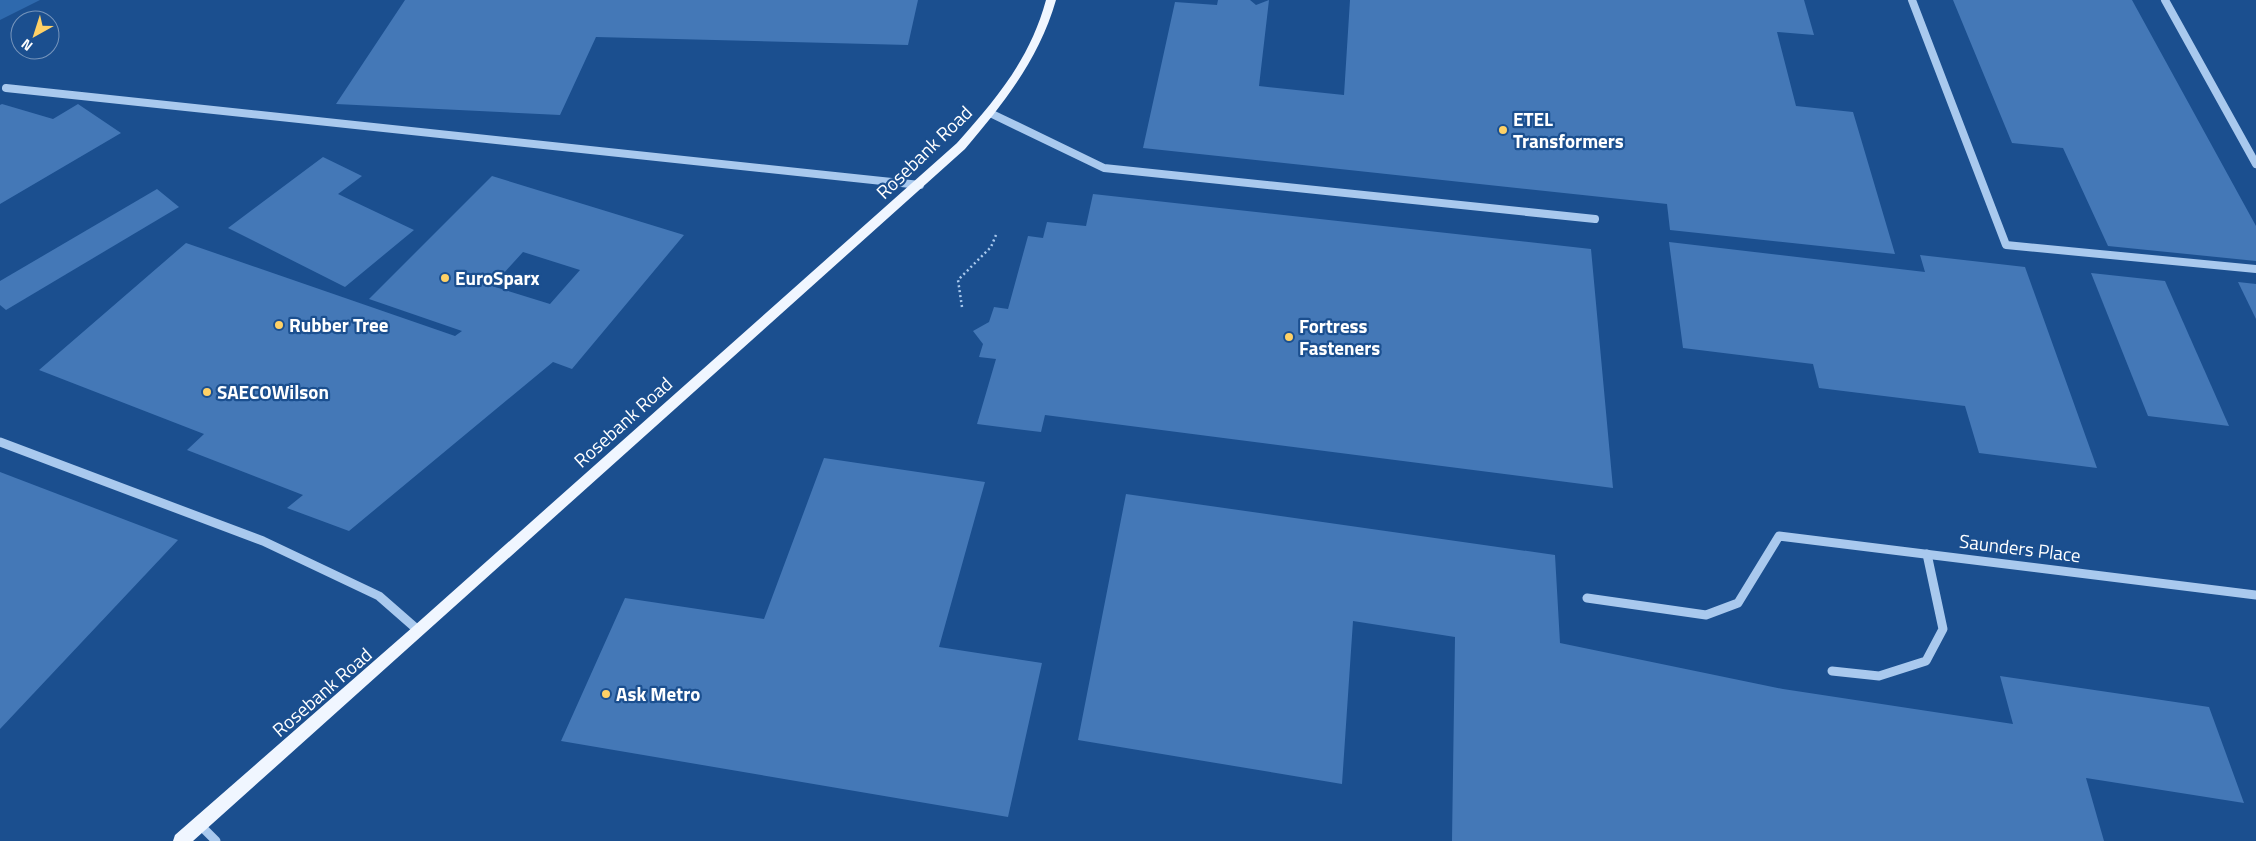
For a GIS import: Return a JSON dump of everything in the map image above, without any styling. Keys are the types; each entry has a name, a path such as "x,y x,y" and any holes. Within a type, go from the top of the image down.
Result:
{"main road":[{"name":"Rosebank Road","path":"181,841 420,631 722,359 920,185 961,146 990,113 1027,64 1040,36 1051,0"}],"street":[{"path":"1912,0 2006,245 2256,269"},
{"path":"2165,0 2256,164"},
{"path":"6,88 920,185"},
{"path":"990,113 1104,168 1595,219"},
{"path":"0,442 263,541 379,596 420,631"},
{"name":"Saunders Place","path":"1587,598 1706,615 1738,603 1779,536 2256,595"},
{"path":"1832,671 1879,676 1926,661 1944,629 1927,554"},
{"path":"199,824 216,841"}],"path":[{"path":"962,307 958,280 991,247 996,235"}],"shaded area":[{"path":"0,0 40,0 20,10 10,10 10,15 0,20"}],"building":[{"path":"405,0 918,0 908,45 596,37 560,115 336,104"},
{"name":"ETEL Transformers","path":"1218,0 1250,0 1256,5 1269,0 1259,86 1344,95 1350,0 1804,0 1814,35 1777,32 1796,106 1853,112 1895,254 1670,230 1667,204 1143,148 1175,2 1217,5"},
{"path":"1953,0 2132,0 2256,226 2256,261 2108,246 2063,148 2012,143"},
{"path":"78,104 121,133 0,204 0,105 53,119"},
{"path":"323,157 362,176 338,194 414,230 345,287 228,228"},
{"path":"492,176 684,235 572,369 553,362 349,531 287,508 303,495 187,450 204,434 39,370 186,243 455,336 462,331 369,299","holes":["523,252 580,270 550,304 492,286"]},
{"path":"157,189 179,207 6,310 0,305 0,281"},
{"name":"Fortress Fasteners","path":"1093,194 1591,249 1613,488 1045,415 1041,432 977,424 996,359 979,357 983,344 973,331 989,322 994,307 1008,309 1028,236 1043,238 1047,222 1086,226"},
{"path":"1669,242 1925,272 1920,255 2025,267 2097,468 1979,453 1965,406 1819,388 1813,364 1683,348"},
{"path":"2091,273 2165,281 2229,426 2148,416"},
{"path":"2238,282 2256,284 2256,319"},
{"path":"824,458 985,482 939,647 1042,663 1008,817 561,741 625,598 764,619"},
{"path":"0,472 178,540 0,729"},
{"path":"1126,494 1555,555 1560,643 1783,689 2013,724 2000,676 2209,707 2244,803 2086,778 2104,841 1452,841 1455,637 1353,621 1342,784 1078,740"}],"place":[{"name":"ETEL Transformers","path":"1503,130"},
{"name":"EuroSparx","path":"445,278"},
{"name":"Rubber Tree","path":"279,325"},
{"name":"Fortress Fasteners","path":"1289,337"},
{"name":"SAECOWilson","path":"207,392"},
{"name":"Ask Metro","path":"606,694"}]}
